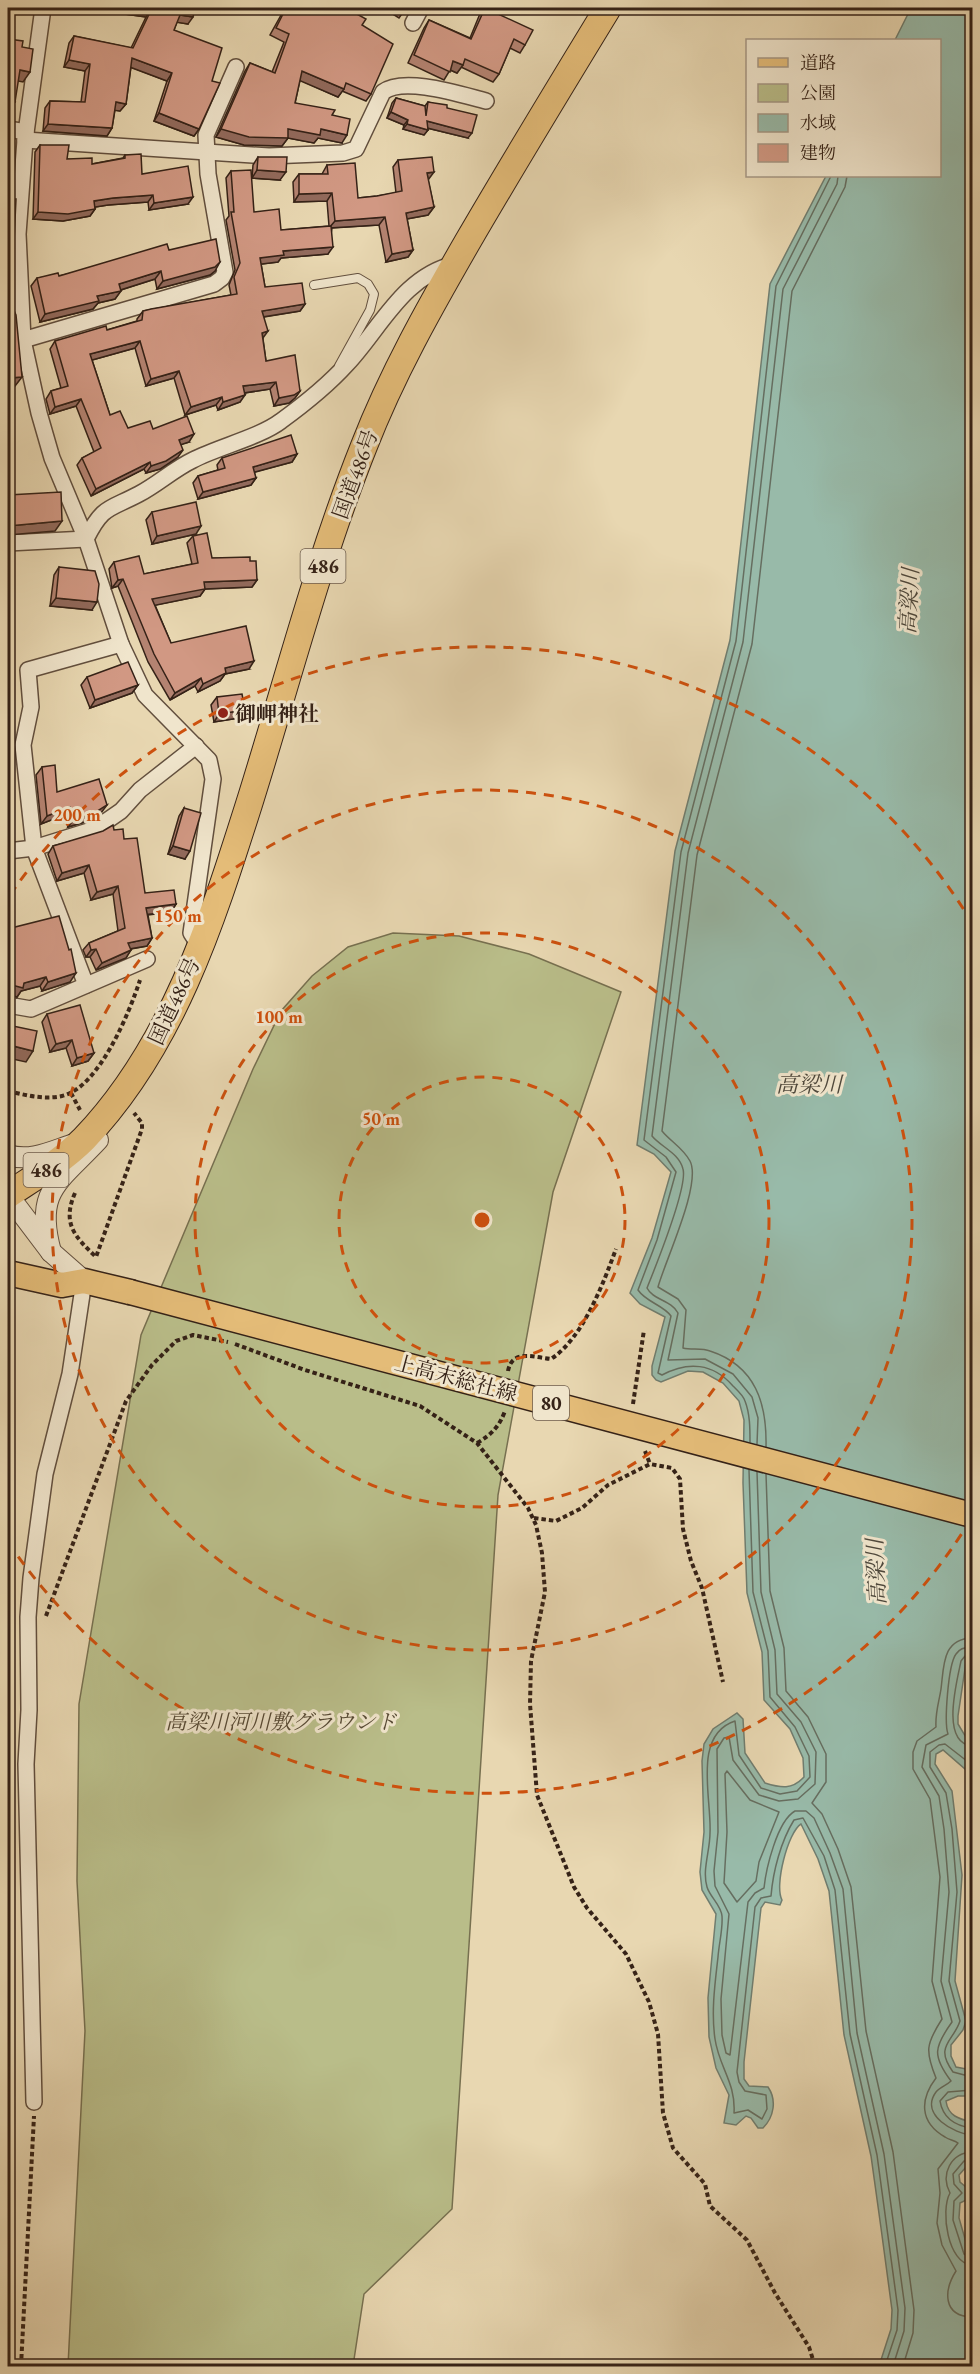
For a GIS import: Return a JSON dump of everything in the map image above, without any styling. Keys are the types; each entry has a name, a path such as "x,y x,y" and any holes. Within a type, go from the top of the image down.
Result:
{"highway":[{"name":"国道486号","path":"8,1195 45,1171 82,1141 115,1102 167,1023 200,947 236,845 363,446 402,359 455,264 608,8"}],"main road":[{"name":"上高末総社線","path":"8,1273 62,1285 84,1281 130,1292 972,1515"}],"street":[{"path":"42,8 26,136 14,302 52,458 86,539 121,644 144,695 209,760 213,779 191,933 200,947"},
{"path":"413,23 421,8"},
{"path":"23,340 214,284 222,278 225,272 208,174 206,135 236,67"},
{"path":"8,129 26,136 207,152 269,156 351,152 356,149 384,92 388,89 416,86 486,100"},
{"path":"86,539 93,524 111,506 139,494 192,460 280,422 348,363 388,310 413,286 440,267 455,264"},
{"path":"8,543 86,539"},
{"path":"86,985 34,848 23,745 31,707 28,670 121,644"},
{"path":"8,851 34,848 95,829 121,811 140,790 196,746"},
{"path":"8,1005 31,1009 147,959"},
{"path":"51,1252 44,1227 44,1210 49,1196 105,1133 115,1102"},
{"path":"8,1155 18,1158 34,1158 82,1141"},
{"path":"8,1195 51,1252 84,1281 70,1374 45,1474 31,1578 26,1764 34,2102"}],"lane":[{"path":"314,285 358,278 368,284 374,294 370,310 335,376"}],"path":[{"path":"8,1091 38,1096 62,1096 71,1093 99,1066 117,1038 147,959"},
{"path":"71,1093 80,1110"},
{"path":"81,1185 69,1208 68,1218 83,1245 96,1257 142,1129 139,1118 115,1102"},
{"path":"507,1376 512,1360 522,1354 551,1359 563,1351 574,1338 605,1280 616,1249"},
{"path":"633,1407 644,1330"},
{"path":"28,1646 42,1626 126,1401 152,1365 176,1341 193,1335 231,1342 305,1370 389,1395 420,1406 477,1443 499,1468 533,1518 542,1553 544,1592 531,1661 530,1704 537,1796 574,1887 587,1908 626,1954 649,2002 658,2034 663,2113 673,2148 705,2184 710,2206 747,2240 809,2347 815,2367"},
{"path":"477,1443 490,1436 501,1423 506,1401"},
{"path":"643,1446 650,1464"},
{"path":"533,1518 556,1521 582,1508 608,1485 650,1464 672,1468 680,1479 684,1537 702,1588 723,1682"},
{"path":"8,1705 12,1685"},
{"path":"21,2367 34,2102"}],"green space":[{"name":"高梁川河川敷グラウンド","path":"393,933 459,936 529,954 621,992 553,1192 498,1495 452,2209 364,2294 353,2366 68,2366 85,2031 77,1881 79,1704 141,1335 253,1069 281,1011 312,976 348,947"}],"water":[{"name":"高梁川","path":"911,8 972,8 972,1660 966,1662 958,1724 967,1739 972,1741 972,1775 943,1750 936,1754 935,1764 952,1791 962,1875 955,1981 966,2021 963,2030 951,2045 951,2056 956,2067 972,2070 972,2096 958,2096 946,2101 952,2113 972,2122 972,2166 967,2166 959,2175 960,2182 972,2192 972,2202 966,2200 960,2203 959,2218 972,2263 969,2292 972,2351 965,2366 879,2366 891,2329 892,2310 871,2156 844,2035 829,1891 818,1859 801,1824 791,1837 787,1848 781,1872 782,1900 780,1905 765,1902 761,1908 744,2062 744,2079 749,2086 768,2087 771,2092 772,2114 763,2128 758,2128 751,2118 746,2116 736,2125 724,2123 729,2095 716,2068 709,2037 708,1998 716,1914 702,1890 700,1872 704,1832 702,1761 704,1744 713,1729 737,1713 743,1719 745,1753 765,1783 781,1787 791,1786 800,1781 804,1777 803,1758 790,1729 764,1700 762,1652 747,1593 743,1483 744,1420 739,1401 723,1383 703,1372 688,1371 661,1382 656,1380 652,1375 652,1366 665,1317 640,1304 630,1293 652,1238 671,1172 654,1154 637,1145 675,851 730,640 770,284 825,177 941,177 941,39 896,39"}],"building":[{"path":"134,8 195,9 193,17 180,15 174,30 222,48 212,81 220,83 199,129 159,113 172,73 132,58 126,104 116,102 112,128 48,124 50,101 85,102 90,64 69,60 74,36 133,48 151,10"},
{"path":"286,8 323,8 327,14 336,14 341,8 346,8 366,19 362,25 393,44 371,94 346,83 344,89 302,71 295,103 335,110 332,115 350,119 347,135 321,129 320,135 288,129 288,138 249,137 221,129 250,63 275,73 289,34 276,28"},
{"path":"485,8 533,30 525,45 514,39 499,74 465,59 463,65 453,61 450,72 414,55 429,20 471,39"},
{"path":"8,39 23,41 22,47 33,49 30,72 20,70 15,102 8,101"},
{"path":"396,98 425,106 426,116 428,102 447,105 447,108 477,115 472,133 427,121 428,130 407,124 408,120 391,112"},
{"path":"40,145 69,145 67,159 92,158 92,164 125,158 125,155 141,154 142,174 188,166 193,197 154,203 153,195 113,198 94,201 95,209 68,214 38,212"},
{"path":"258,157 287,157 286,172 257,170"},
{"path":"432,157 434,172 427,173 434,207 406,213 413,250 392,254 385,217 335,221 332,193 299,194 299,174 328,174 327,165 355,163 358,198 402,191 398,160"},
{"path":"251,170 254,212 279,209 281,230 331,226 333,247 283,251 284,255 260,258 265,287 302,283 305,304 262,311 268,331 262,333 266,361 295,355 300,391 294,395 279,398 276,382 243,386 245,395 223,402 222,397 191,407 179,371 151,379 140,341 90,354 110,415 120,411 128,428 150,421 153,429 187,416 194,434 179,440 183,450 166,461 151,466 150,462 96,489 82,458 101,448 81,399 55,407 51,391 68,386 55,341 106,326 107,330 142,320 143,311 237,294 234,277 240,263 231,212 234,212 231,171"},
{"path":"8,199 16,199 12,284 8,284"},
{"path":"216,239 220,262 215,267 163,281 161,271 119,284 121,291 97,296 99,301 45,314 37,278 58,273 59,276 167,244 169,250"},
{"path":"8,297 16,315 22,377 10,378 13,425 8,425"},
{"path":"291,435 297,454 253,467 256,478 203,492 198,476 225,468 222,458"},
{"path":"61,492 62,521 8,526 8,495"},
{"path":"196,502 201,526 157,536 152,512"},
{"path":"207,533 212,558 250,557 250,561 256,561 257,580 204,582 205,589 152,599 171,643 246,626 254,661 225,668 226,673 203,684 201,678 175,693 154,654 123,579 118,580 114,562 139,556 144,574 198,563 193,536"},
{"path":"59,567 95,571 99,584 97,602 56,598"},
{"path":"128,662 138,685 95,700 87,677"},
{"path":"242,694 245,710 219,714 217,697"},
{"path":"55,765 57,792 99,779 107,805 96,812 74,819 70,807 47,816 42,767"},
{"path":"184,808 201,813 190,851 173,846"},
{"path":"113,825 114,830 123,829 124,839 137,838 145,893 174,890 176,904 146,908 152,938 128,943 131,950 102,963 96,949 91,950 89,943 125,928 118,886 97,892 89,865 62,873 53,846 103,831"},
{"path":"8,914 11,928 59,916 69,950 71,949 76,973 48,982 46,977 24,983 23,988 8,984"},
{"path":"80,1005 94,1053 77,1058 72,1040 56,1044 47,1014"},
{"path":"8,1025 37,1031 33,1051 13,1046 9,1062 8,1062"}],"place":[{"name":"御岬神社","path":"223,713"}]}
